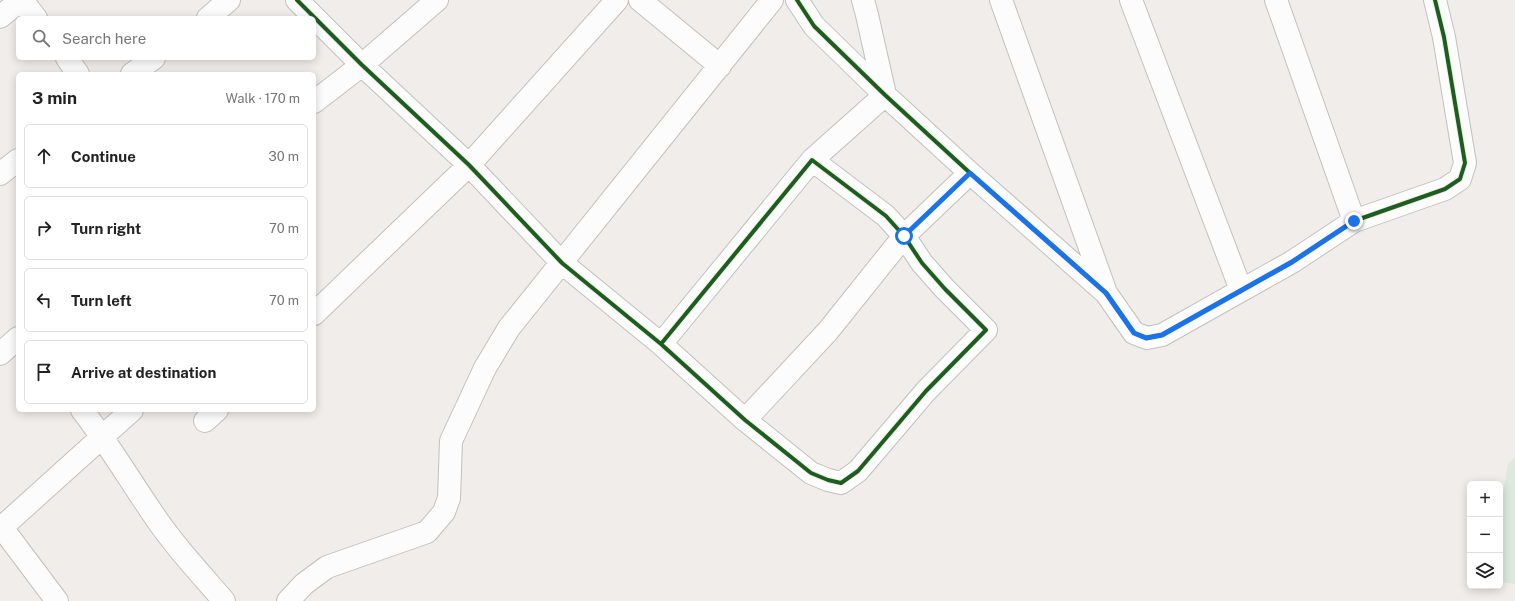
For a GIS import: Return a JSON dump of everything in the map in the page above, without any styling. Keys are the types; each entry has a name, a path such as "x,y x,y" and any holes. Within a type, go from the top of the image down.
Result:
{"street":[{"path":"0,17 21,0 34,16"},
{"path":"210,16 229,0"},
{"path":"297,0 313,16"},
{"path":"316,100 362,65 437,0"},
{"path":"316,312 469,166 617,0"},
{"path":"640,0 720,66"},
{"path":"288,601 304,584 327,567 427,532 444,512 449,498 451,441 485,368 509,328 562,264 772,0"},
{"path":"797,0 814,26 885,95 970,173 1106,293 1134,333 1146,338 1162,335 1292,262 1354,221 1445,189 1460,179 1465,163 1444,37 1435,0"},
{"path":"863,0 885,95"},
{"path":"1001,0 1106,293"},
{"path":"1131,0 1241,290"},
{"path":"1276,0 1354,221"},
{"path":"316,19 362,65 469,166 562,264 661,344 745,420 811,473 828,480 841,482 858,471 926,391 986,330 945,289 922,263 904,236 886,216 812,160"},
{"path":"68,60 77,72"},
{"path":"135,72 151,60"},
{"path":"661,344 812,160 885,95"},
{"path":"0,174 16,162"},
{"path":"745,420 828,331 904,236 970,173"},
{"path":"0,354 16,340"},
{"path":"84,412 103,437 151,512 189,561 224,601"},
{"path":"57,601 1,527 130,412"}],"green space":[{"path":"1515,457 1515,584 1503,582 1503,493 1508,464"}],"cycle path":[{"path":"297,0 313,16"},
{"path":"797,0 814,26 885,95 970,173 1106,293 1134,333 1147,338 1162,335 1292,262 1354,221 1445,189 1460,179 1465,163 1444,37 1435,0"},
{"path":"316,19 362,65 469,165 562,263 661,344"},
{"path":"812,160 886,216 904,236 922,263 945,289 986,330 926,391 858,471 841,483 828,480 811,473 745,420 661,344 812,160"}],"route":[{"path":"904,236 970,173 1106,293 1134,333 1146,338 1162,335 1292,262 1354,221"}]}
